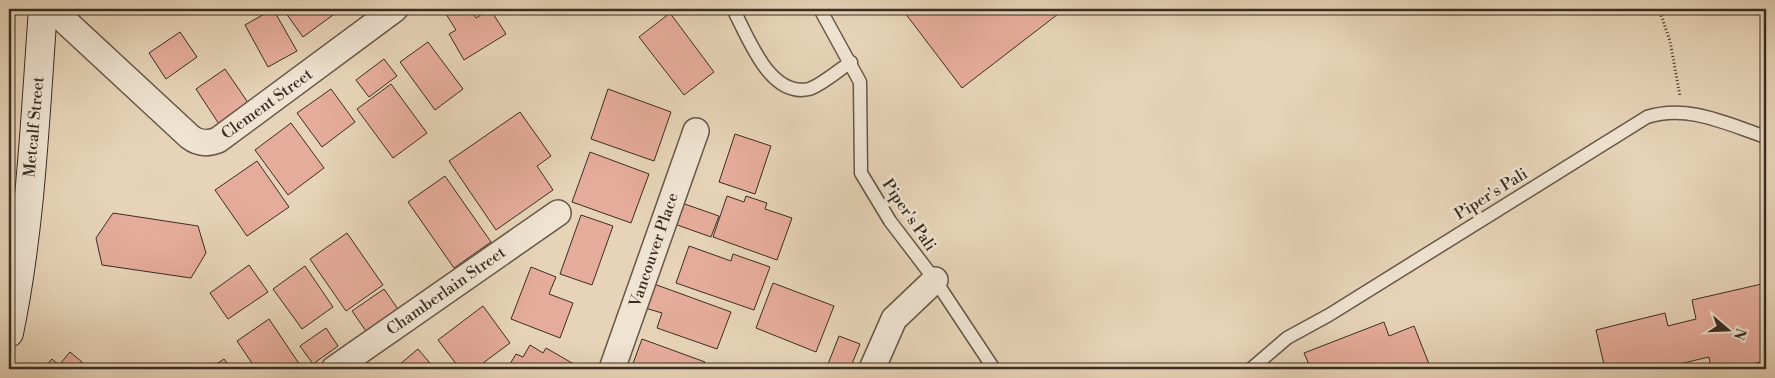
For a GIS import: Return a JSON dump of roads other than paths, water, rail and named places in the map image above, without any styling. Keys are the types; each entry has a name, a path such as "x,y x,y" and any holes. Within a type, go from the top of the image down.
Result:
{"street":[{"name":"Metcalf Street","path":"9,333 19,286 27,210 43,9"},
{"name":"Clement Street","path":"52,9 190,137 196,141 207,143 218,140 395,9"},
{"name":"Vancouver Place","path":"612,369 696,131"},
{"name":"Chamberlain Street","path":"334,369 558,213"},
{"path":"872,369 894,319 935,280"}],"lane":[{"path":"733,9 767,72 786,86 811,88 851,62"},
{"name":"Piper's Pali","path":"820,9 851,62 860,82 861,173 890,221 935,280 994,369"},
{"name":"Piper's Pali","path":"1251,369 1287,338 1329,315 1636,122 1658,113 1683,112 1695,114 1766,137"}]}
